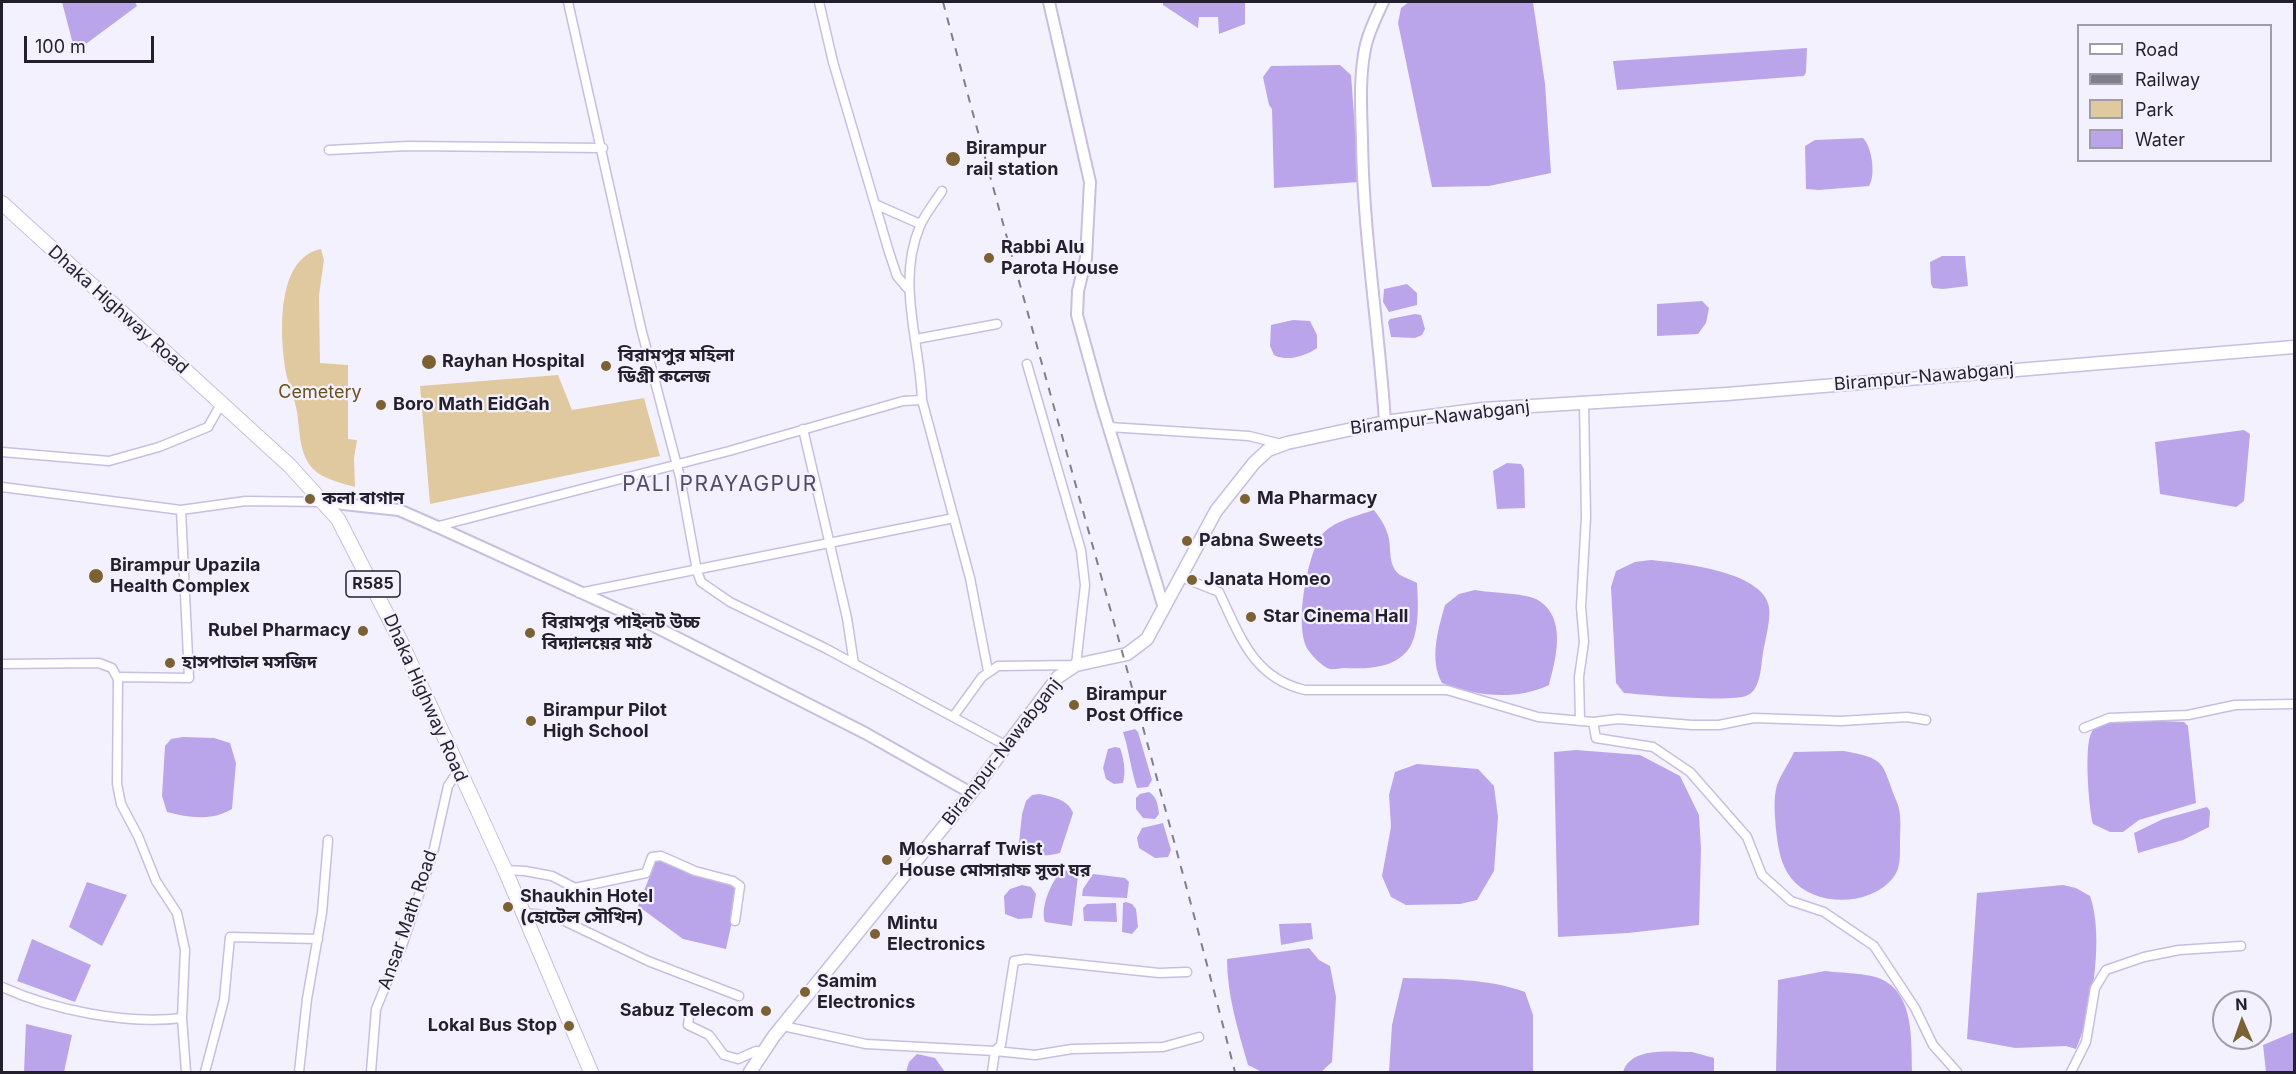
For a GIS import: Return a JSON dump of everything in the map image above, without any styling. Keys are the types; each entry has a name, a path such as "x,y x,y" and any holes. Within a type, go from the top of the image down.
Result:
{"main road":[{"name":"Dhaka Highway Road","path":"2,203 290,466 338,519 370,579 506,870 591,1072"},
{"name":"Birampur-Nawabganj","path":"750,1072 783,1026 970,793 1058,677 1076,665 1121,656 1137,648 1147,639 1216,511 1239,479 1268,450 1281,444 1386,422 1484,409 1738,393 2295,346"}],"street":[{"path":"568,2 603,148 641,328 676,464 701,582 730,602 854,664 1005,745"},
{"path":"819,2 834,62 897,276 907,288"},
{"path":"1049,2 1089,170 1091,194 1086,258 1078,291 1077,315 1164,608"},
{"path":"1383,2 1367,41 1362,67 1361,105 1362,195 1379,335 1386,422"},
{"path":"329,150 408,146 603,148"},
{"path":"942,191 920,224 908,272 907,288 916,339 922,400 954,518 988,671"},
{"path":"877,204 920,224"},
{"path":"916,339 997,324"},
{"path":"953,717 988,671 1012,665 1076,665 1085,593 1081,550 1027,364"},
{"path":"435,526 676,464 903,401 922,400"},
{"path":"1580,721 1579,677 1584,642 1581,607 1586,517 1584,403"},
{"path":"2,452 109,461 159,447 208,427 221,404"},
{"path":"1109,427 1249,436 1281,444"},
{"path":"803,429 847,618 854,664"},
{"path":"2,487 181,510 246,501 325,502 399,510 650,624 865,733 970,793"},
{"path":"118,679 128,677 189,678 181,510"},
{"path":"579,593 954,518"},
{"path":"1181,577 1219,592 1246,649 1284,685 1305,690 1447,690 1538,717 1593,722 1618,719 1719,725 1754,718 1841,721 1907,717 1926,720"},
{"path":"2,664 99,663 112,668 118,679 117,784 121,804 138,836 156,880 177,913 185,950 182,1018 186,1072"},
{"path":"2084,728 2109,718 2188,715 2235,705 2295,704"},
{"path":"1593,722 1596,738 1653,747 1690,772 1747,837 1762,875 1791,901 1824,912 1874,946 1915,1008 1933,1045 1957,1072"},
{"name":"Ansar Math Road","path":"371,1072 376,1009 402,946 433,853 448,786 458,771"},
{"path":"299,1072 307,999 318,939 328,840"},
{"path":"506,870 552,876 575,888 634,878 646,873 652,857 662,856 695,871 733,881 740,886 735,921"},
{"path":"525,913 554,916 648,961 739,996"},
{"path":"205,1072 224,1000 230,937 318,939"},
{"path":"2071,1072 2086,1042 2095,988 2106,970 2144,957 2179,950 2241,946"},
{"path":"992,1072 995,1051 1001,1045 1014,961 1026,959 1159,973 1187,972"},
{"path":"2,987 24,997 117,1017 146,1021 182,1018"},
{"path":"690,1009 688,1025 709,1035 724,1055 738,1059 756,1051 764,1052"},
{"path":"783,1026 866,1044 1035,1055 1072,1049 1163,1047 1199,1037"}],"green space":[{"name":"Cemetery","path":"321,249 324,260 319,295 320,363 348,365 348,439 357,440 354,458 355,487 322,475 308,463 286,373 282,320 288,283 295,267 306,255"},
{"path":"558,375 572,410 644,398 660,456 430,504 420,386"}],"water":[{"path":"62,2 135,2 137,6 75,52"},
{"path":"1163,2 1245,2 1245,24 1219,34 1218,17 1199,17 1198,28 1163,5"},
{"path":"1409,2 1533,2 1545,84 1551,173 1489,186 1432,187 1398,23 1401,8"},
{"path":"1807,48 1804,76 1617,90 1613,61"},
{"path":"1340,65 1351,75 1359,182 1274,188 1272,109 1269,105 1263,77 1271,66"},
{"path":"1863,138 1869,148 1872,161 1869,186 1806,189 1805,146 1815,140"},
{"path":"1942,256 1965,256 1968,286 1933,288 1930,262"},
{"path":"1407,284 1417,293 1417,305 1389,312 1383,302 1384,289"},
{"path":"1702,301 1709,308 1706,323 1698,334 1657,336 1657,304"},
{"path":"1421,315 1425,329 1422,335 1415,338 1391,337 1388,322 1390,319"},
{"path":"1293,320 1310,321 1317,335 1317,348 1296,357 1285,358 1274,355 1270,346 1271,325"},
{"path":"2244,430 2250,434 2244,501 2236,507 2160,494 2155,442"},
{"path":"1507,463 1521,464 1524,469 1525,508 1497,509 1493,471"},
{"path":"1374,510 1387,531 1393,566 1400,575 1417,583 1418,616 1413,640 1404,654 1389,664 1371,668 1330,669 1313,656 1304,641 1302,611 1311,560 1321,536 1332,526"},
{"path":"1651,560 1719,571 1752,585 1763,595 1769,607 1769,624 1760,676 1756,688 1748,695 1708,698 1624,693 1616,683 1611,587 1616,571 1635,562"},
{"path":"1475,590 1530,597 1546,607 1553,616 1557,639 1549,685 1523,693 1496,695 1468,691 1442,683 1435,654 1445,605 1459,594"},
{"path":"2119,719 2184,722 2188,726 2196,803 2139,820 2123,832 2110,832 2093,824 2088,775 2090,737 2098,726"},
{"path":"1135,729 1138,732 1152,780 1148,787 1137,788 1123,732"},
{"path":"214,738 230,743 236,763 232,809 208,817 184,816 167,812 162,796 165,746 171,739"},
{"path":"1120,748 1124,774 1123,783 1114,784 1106,779 1103,768 1108,749"},
{"path":"1576,750 1640,755 1680,776 1699,815 1701,849 1699,925 1628,933 1558,937 1554,752"},
{"path":"1844,751 1869,757 1881,765 1885,771 1900,812 1900,852 1896,874 1883,888 1870,894 1842,900 1813,894 1801,888 1787,873 1779,849 1775,802 1777,785 1794,752"},
{"path":"1417,764 1478,769 1494,786 1498,817 1494,871 1477,900 1460,904 1406,905 1391,897 1382,876 1391,827 1389,795 1395,772"},
{"path":"1149,792 1158,804 1159,814 1155,819 1143,818 1136,809 1136,798 1140,794"},
{"path":"1039,794 1064,802 1073,813 1060,853 1038,855 1023,848 1019,843 1022,814 1026,801 1032,795"},
{"path":"2207,807 2210,811 2209,827 2183,840 2138,853 2134,833 2163,819"},
{"path":"1163,823 1171,850 1168,857 1155,858 1139,848 1137,838 1142,828"},
{"path":"657,858 736,885 736,903 726,949 683,939 638,906"},
{"path":"1073,870 1078,876 1072,926 1045,922 1045,902 1054,882 1061,871"},
{"path":"1093,874 1125,878 1129,882 1127,898 1082,896 1083,889"},
{"path":"87,882 127,895 102,946 69,927"},
{"path":"1022,885 1031,887 1036,894 1032,918 1018,919 1005,914 1004,896 1010,889"},
{"path":"2063,885 2076,888 2090,896 2096,931 2092,994 2076,1049 2066,1046 2015,1048 1967,1039 1977,893"},
{"path":"1116,903 1117,922 1084,921 1083,908 1087,904"},
{"path":"1123,903 1132,904 1136,909 1138,927 1132,934 1122,932"},
{"path":"1311,923 1313,939 1281,945 1279,924"},
{"path":"32,939 91,965 75,1002 17,981"},
{"path":"1309,948 1319,960 1330,966 1336,997 1332,1062 1321,1072 1262,1072 1248,1065 1231,999 1227,959"},
{"path":"1825,971 1869,975 1892,986 1900,996 1909,1020 1912,1072 1776,1072 1778,980"},
{"path":"1403,978 1480,982 1525,992 1533,1015 1533,1072 1389,1072 1392,1025"},
{"path":"26,1024 72,1035 64,1072 24,1072"},
{"path":"2294,1032 2294,1072 2266,1072 2264,1050 2272,1050 2272,1041"},
{"path":"1663,1051 1692,1052 1714,1058 1714,1072 1623,1072 1627,1064 1643,1054"},
{"path":"917,1054 935,1058 945,1072 906,1072 909,1062"}],"railway":[{"path":"943,2 1164,804 1235,1072"}],"place":[{"name":"Birampur rail station","path":"953,159"},
{"name":"Rabbi Alu Parota House","path":"989,258"},
{"name":"Rayhan Hospital","path":"429,362"},
{"name":"বিরামপুর মহিলা ডিগ্রী কলেজ","path":"606,366"},
{"name":"Boro Math EidGah","path":"381,405"},
{"name":"কলা বাগান","path":"310,499"},
{"name":"Ma Pharmacy","path":"1245,499"},
{"name":"Pabna Sweets","path":"1187,541"},
{"name":"Birampur Upazila Health Complex","path":"96,576"},
{"name":"Janata Homeo","path":"1192,580"},
{"name":"Star Cinema Hall","path":"1251,617"},
{"name":"Rubel Pharmacy","path":"363,631"},
{"name":"বিরামপুর পাইলট উচ্চ বিদ্যালয়ের মাঠ","path":"530,633"},
{"name":"হাসপাতাল মসজিদ","path":"170,663"},
{"name":"Birampur Post Office","path":"1074,705"},
{"name":"Birampur Pilot High School","path":"531,721"},
{"name":"Mosharraf Twist House মোসারাফ সুতা ঘর","path":"887,860"},
{"name":"Shaukhin Hotel (হোটেল সৌখিন)","path":"508,907"},
{"name":"Mintu Electronics","path":"875,934"},
{"name":"Samim Electronics","path":"805,992"},
{"name":"Sabuz Telecom","path":"766,1011"},
{"name":"Lokal Bus Stop","path":"569,1026"}],"district":[{"name":"PALI PRAYAGPUR","path":"720,485"}]}
